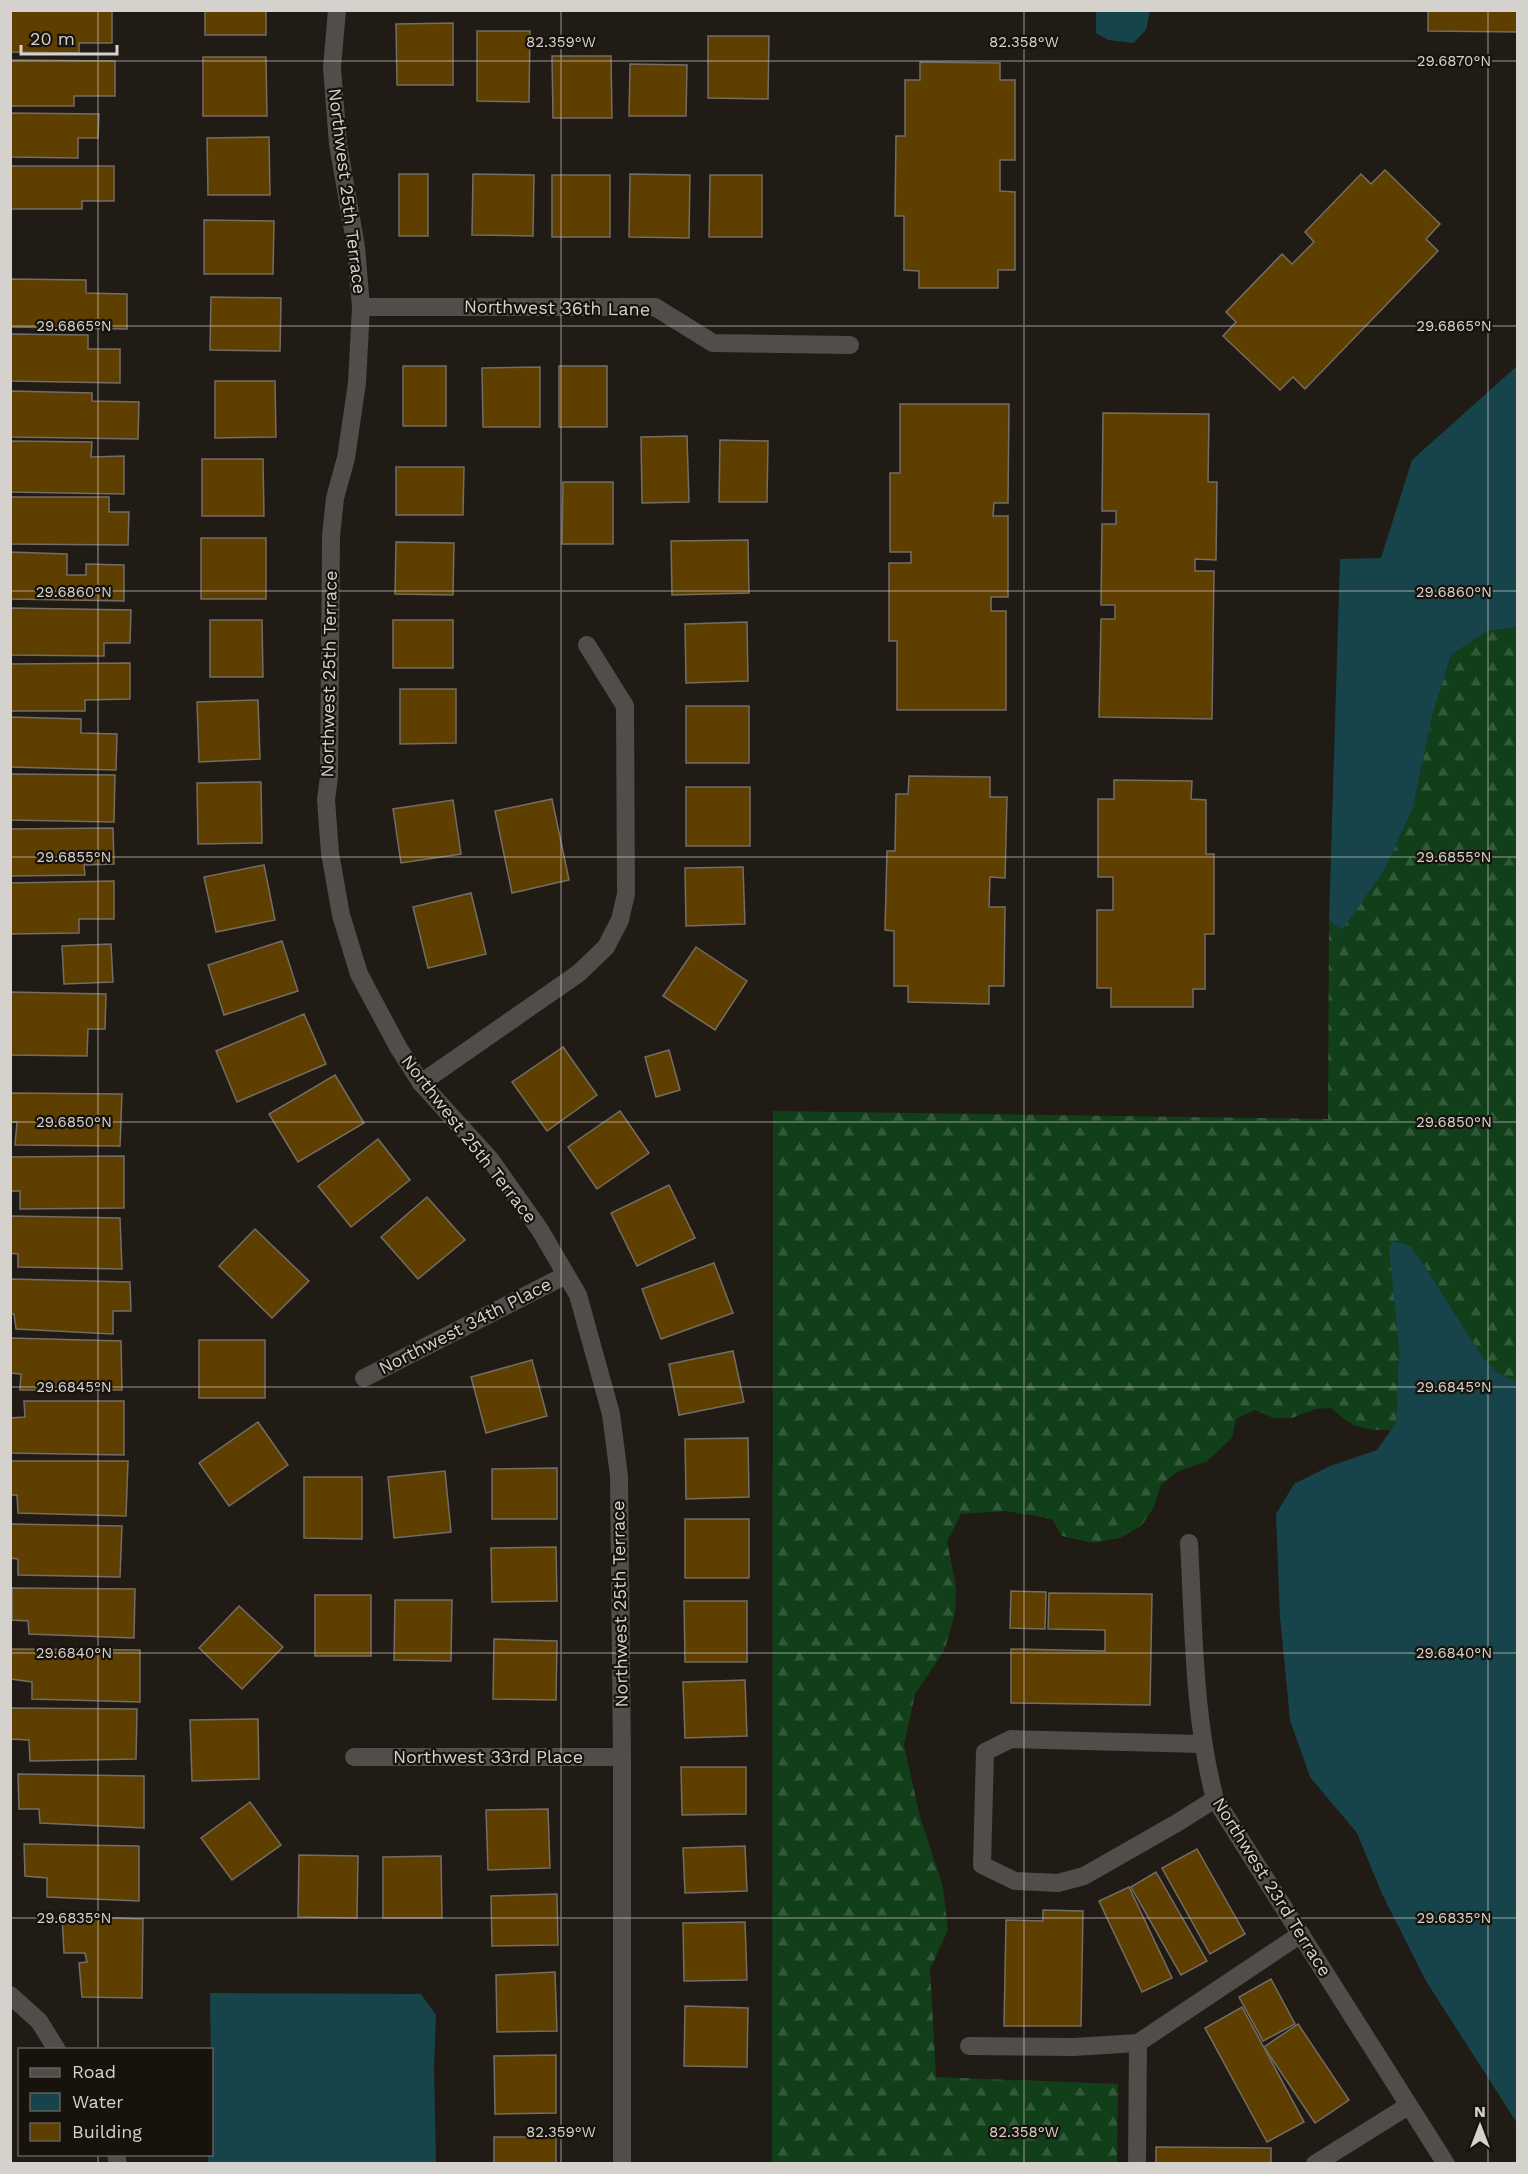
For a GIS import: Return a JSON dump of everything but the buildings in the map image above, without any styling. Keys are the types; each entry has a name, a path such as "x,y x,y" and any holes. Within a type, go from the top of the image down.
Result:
{"street":[{"name":"Northwest 25th Terrace","path":"337,10 332,68 338,144 356,247 361,307 357,383 346,458 335,498 331,536 329,777 326,800 330,853 341,915 359,974 398,1047 421,1083 490,1159 540,1230 578,1295 611,1414 619,1476 622,2163"},
{"name":"Northwest 36th Lane","path":"361,307 655,307 713,344 850,345"},
{"path":"421,1083 579,973 606,947 620,920 626,894 625,706 587,645"},
{"name":"Northwest 34th Place","path":"364,1378 566,1275"},
{"name":"Northwest 23rd Terrace","path":"1189,1543 1202,1744 1215,1799 1446,2163"},
{"path":"1202,1744 1011,1739 985,1752 982,1865 1015,1881 1058,1883 1084,1876 1215,1799"},
{"name":"Northwest 33rd Place","path":"354,1756 622,1756"},
{"path":"969,2046 1074,2047 1138,2043 1301,1934"},
{"path":"10,1995 39,2021 56,2048"},
{"path":"1137,2163 1138,2043"},
{"path":"1315,2163 1408,2106"}],"green space":[{"path":"1517,627 1517,1382 1498,1373 1481,1355 1419,1257 1395,1304 1399,1348 1396,1423 1391,1430 1358,1427 1331,1408 1315,1409 1292,1418 1273,1418 1255,1410 1236,1419 1232,1438 1206,1462 1178,1471 1161,1485 1154,1507 1141,1526 1120,1538 1093,1543 1062,1536 1052,1519 1006,1511 961,1514 947,1542 956,1586 955,1614 944,1651 915,1694 904,1745 920,1817 943,1887 948,1930 930,1969 936,2077 1118,2084 1117,2163 772,2164 773,1111 1328,1119 1329,921 1342,930 1384,871 1413,808 1432,717 1451,655 1487,631"}],"water":[{"path":"1150,10 1146,30 1133,43 1108,40 1096,33 1096,11"},
{"path":"1517,366 1517,627 1487,631 1451,655 1432,717 1413,808 1384,871 1342,930 1329,921 1340,559 1381,558 1412,460"},
{"path":"1392,1241 1406,1244 1419,1257 1481,1355 1498,1373 1517,1382 1517,2123 1426,1981 1382,1894 1357,1833 1310,1777 1290,1720 1280,1617 1276,1514 1294,1484 1330,1466 1377,1450 1396,1423 1399,1348 1389,1250"},
{"path":"210,1993 421,1994 436,2015 434,2069 436,2163 208,2163 208,2156 213,2156 213,2048 211,2048"}]}
